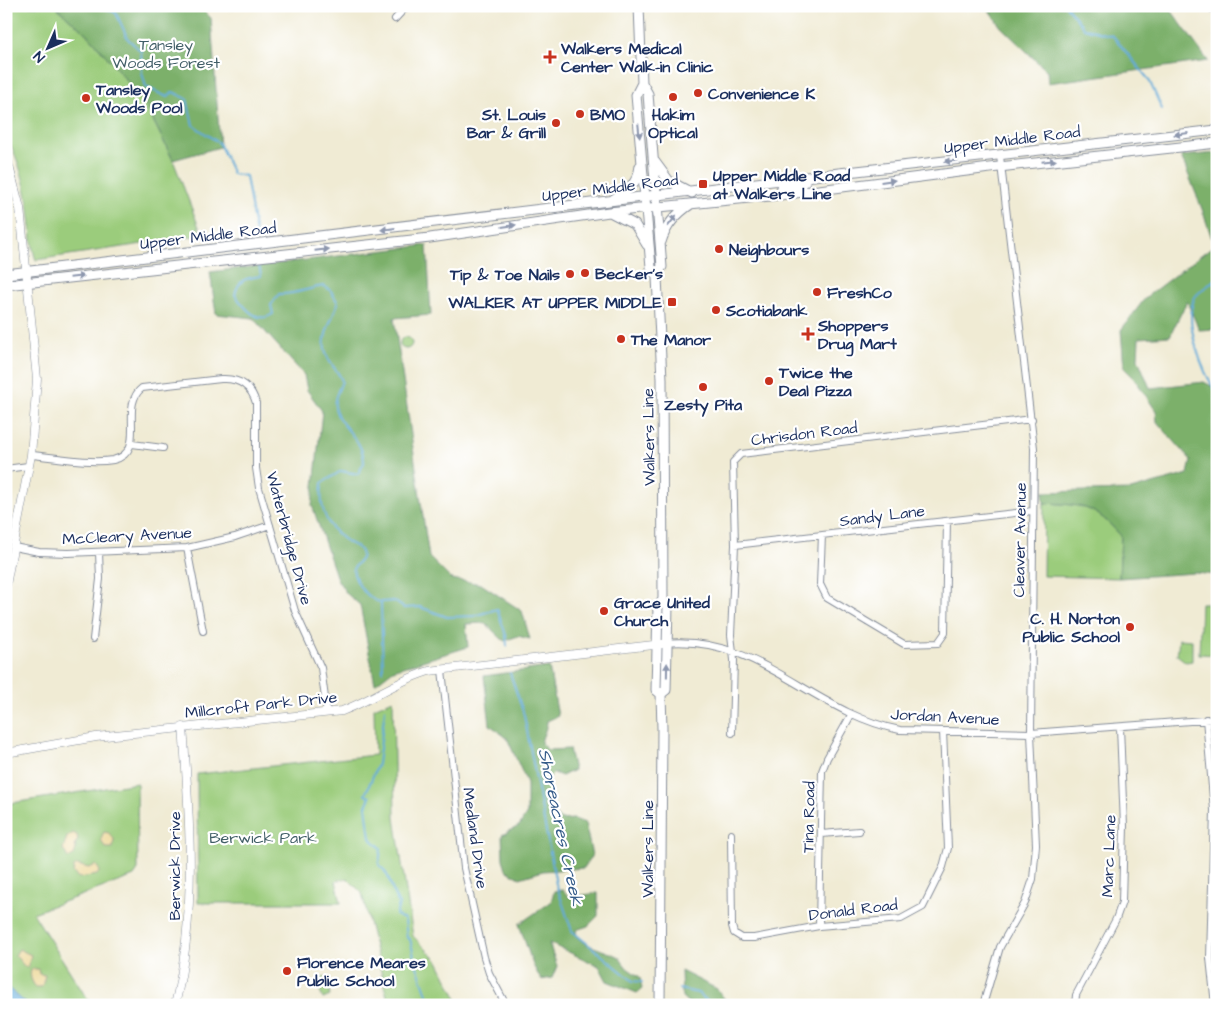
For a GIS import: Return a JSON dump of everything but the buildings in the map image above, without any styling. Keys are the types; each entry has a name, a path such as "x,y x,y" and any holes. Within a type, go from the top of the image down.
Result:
{"main road":[{"name":"Walkers Line","path":"639,6 642,83 648,94 662,267 657,273 662,397 662,600 658,606 666,690 661,694 660,1005"},
{"name":"Walkers Line","path":"642,83 636,95 651,267 657,273"},
{"name":"Upper Middle Road","path":"6,274 645,197 692,193 840,173 1217,130"},
{"name":"Upper Middle Road","path":"6,285 418,239 610,212 780,195 1000,167 1217,143"},
{"path":"608,202 628,189 636,181 641,150"},
{"path":"652,152 657,167 669,181 692,193"},
{"path":"805,191 812,186 832,183 840,173 856,185"},
{"path":"780,195 782,187 801,184 809,178"},
{"path":"660,247 664,232 672,220 693,203"},
{"path":"610,212 635,225 650,252"},
{"path":"417,225 418,239"}],"street":[{"path":"395,18 407,6"},
{"path":"1204,6 1217,11"},
{"path":"6,155 20,208 29,282 37,379 30,455 6,584"},
{"name":"Cleaver Avenue","path":"984,1005 1000,947 1025,903 1033,879 1036,806 1031,732 1034,448 1000,156"},
{"name":"Waterbridge Drive","path":"132,444 132,403 136,392 142,388 234,378 243,382 254,394 256,403 256,468 295,611 321,668 327,713"},
{"name":"Chrisdon Road","path":"732,733 733,462 741,454 1032,419"},
{"path":"30,455 106,461 121,457 132,444 163,448"},
{"path":"6,469 28,466"},
{"name":"Sandy Lane","path":"734,545 1032,511"},
{"path":"822,535 820,584 827,598 904,644 938,643 945,633 947,521"},
{"name":"McCleary Avenue","path":"14,547 39,552 99,552 187,548 235,537 270,525"},
{"path":"187,548 202,631"},
{"path":"93,639 100,578 99,552"},
{"name":"Jordan Avenue","path":"662,644 692,642 733,650 851,715 900,730 1031,732 1120,727 1217,718"},
{"name":"Millcroft Park Drive","path":"6,753 96,736 327,713 357,705 414,675 662,644"},
{"name":"Medland Drive","path":"442,670 464,868 484,957 489,972 506,1005"},
{"name":"Tina Road","path":"819,926 822,834 820,786 822,771 827,758 851,715"},
{"path":"1206,719 1214,810 1210,958 1214,1005"},
{"name":"Berwick Drive","path":"175,1005 186,950 188,916 187,783 183,727"},
{"name":"Marc Lane","path":"1075,1005 1076,995 1116,919 1122,902 1124,826 1120,727"},
{"name":"Donald Road","path":"731,834 732,926 734,933 742,938 754,938 819,926 901,919 913,915 923,907 943,867 948,848 943,731"},
{"path":"822,834 859,831"},
{"path":"909,1005 934,1005"}],"green space":[{"path":"6,6 55,6 91,38 143,100 173,160 202,235 36,260 25,186 15,155 6,136"},
{"name":"Tansley Woods Forest","path":"55,6 199,6 211,18 220,147 173,160 143,100 91,38"},
{"path":"986,6 1168,6 1208,61 1048,83 1047,71 1001,27"},
{"path":"1217,153 1217,329 1199,330 1187,301 1170,336 1139,338 1138,359 1150,388 1204,382 1217,389 1217,575 1195,573 1119,578 1121,536 1095,512 1078,506 1044,503 1043,492 1131,490 1188,474 1191,460 1157,422 1156,411 1134,378 1124,368 1121,330 1146,297 1214,245 1181,156"},
{"path":"427,245 431,315 394,318 429,557 451,579 481,584 522,611 530,639 518,636 504,641 485,623 466,624 468,647 393,670 375,684 360,605 347,594 337,579 312,505 322,411 307,390 304,375 253,318 216,314 210,272"},
{"path":"404,337 408,337 412,343 408,349 404,349 400,345 400,341"},
{"path":"1044,503 1078,506 1087,509 1095,512 1112,526 1121,536 1119,578 1043,576"},
{"path":"1201,603 1217,603 1217,655 1199,654"},
{"path":"1179,639 1192,640 1192,661 1186,662 1177,655"},
{"path":"549,667 558,716 547,721 541,744 548,750 569,749 574,770 562,776 554,773 548,779 553,812 561,820 574,819 585,823 592,855 584,868 543,871 520,878 506,870 503,859 502,835 519,826 527,813 527,783 507,738 490,725 484,676"},
{"name":"Berwick Park","path":"393,700 395,818 413,936 438,961 460,1005 389,1005 362,893 347,878 336,881 341,903 198,903 197,774 375,755 374,708"},
{"path":"137,783 138,870 134,876 33,913 91,1005 6,1005 6,804"},
{"path":"563,890 569,897 598,893 598,916 588,926 576,930 577,936 586,944 618,956 627,968 640,977 642,989 637,993 607,981 599,966 549,943 557,966 552,978 541,980 533,965 519,924 551,902 554,891"},
{"path":"681,971 717,989 729,1005 691,1005 682,997"},
{"path":"320,978 328,978 330,996 323,999 317,984"}],"sand":[{"path":"104,832 109,833 114,839 113,848 106,848 103,844"},
{"path":"73,833 77,835 78,840 75,844 74,855 68,858 63,849 67,837"},
{"path":"77,865 89,868 96,865 100,871 97,875 79,878 73,873 74,867"},
{"path":"19,949 31,955 28,967 24,966 15,955"},
{"path":"32,969 38,969 39,974 45,975 42,987 36,987 33,983 30,976"}],"water":[{"path":"6,986 28,1005 6,1005"}],"waterway":[{"name":"Shoreacres Creek","path":"101,6 116,13 128,39 141,51 142,73 146,87 167,97 173,92 187,99 193,125 219,143 233,174 246,176 256,235"},
{"path":"1066,6 1084,28 1113,36 1149,80 1162,109"},
{"name":"Shoreacres Creek","path":"259,265 261,276 241,282 235,295 256,316 267,317 273,314 271,305 279,294 324,286 331,291 338,303 325,337 325,351 342,381 335,400 335,408 342,423 359,445 363,453 364,463 358,474 341,471 322,483 323,510 335,531 362,554 361,559 353,569 359,585 371,598 381,602 383,671"},
{"path":"1217,278 1194,299 1191,321 1200,360 1217,392"},
{"name":"Shoreacres Creek","path":"382,602 394,601 404,608 420,607 447,617 474,616 497,609 506,635 507,646"},
{"name":"Shoreacres Creek","path":"510,673 524,715 556,884 572,931 633,981 642,982"},
{"name":"Shoreacres Creek","path":"385,709 378,764 365,795 370,797 366,806 370,838 381,848 379,865 389,878 399,904 396,915 405,920 407,938 410,939 415,961 431,1005"},
{"name":"Shoreacres Creek","path":"679,989 698,993 712,1005"}],"place":[{"name":"Walkers Medical Center Walk-in Clinic","path":"550,57"},
{"name":"Convenience K","path":"698,93"},
{"name":"Hakim Optical","path":"673,97"},
{"name":"Tansley Woods Pool","path":"86,98"},
{"name":"BMO","path":"580,114"},
{"name":"St. Louis Bar & Grill","path":"556,123"},
{"name":"Upper Middle Road at Walkers Line","path":"703,184"},
{"name":"Neighbours","path":"719,249"},
{"name":"Becker's","path":"585,273"},
{"name":"Tip & Toe Nails","path":"570,274"},
{"name":"FreshCo","path":"817,292"},
{"name":"WALKER AT UPPER MIDDLE","path":"672,302"},
{"name":"Scotiabank","path":"716,310"},
{"name":"Shoppers Drug Mart","path":"808,334"},
{"name":"The Manor","path":"621,339"},
{"name":"Twice the Deal Pizza","path":"769,381"},
{"name":"Zesty Pita","path":"703,387"},
{"name":"Grace United Church","path":"604,611"},
{"name":"C. H. Norton Public School","path":"1130,627"},
{"name":"Florence Meares Public School","path":"287,971"}]}
